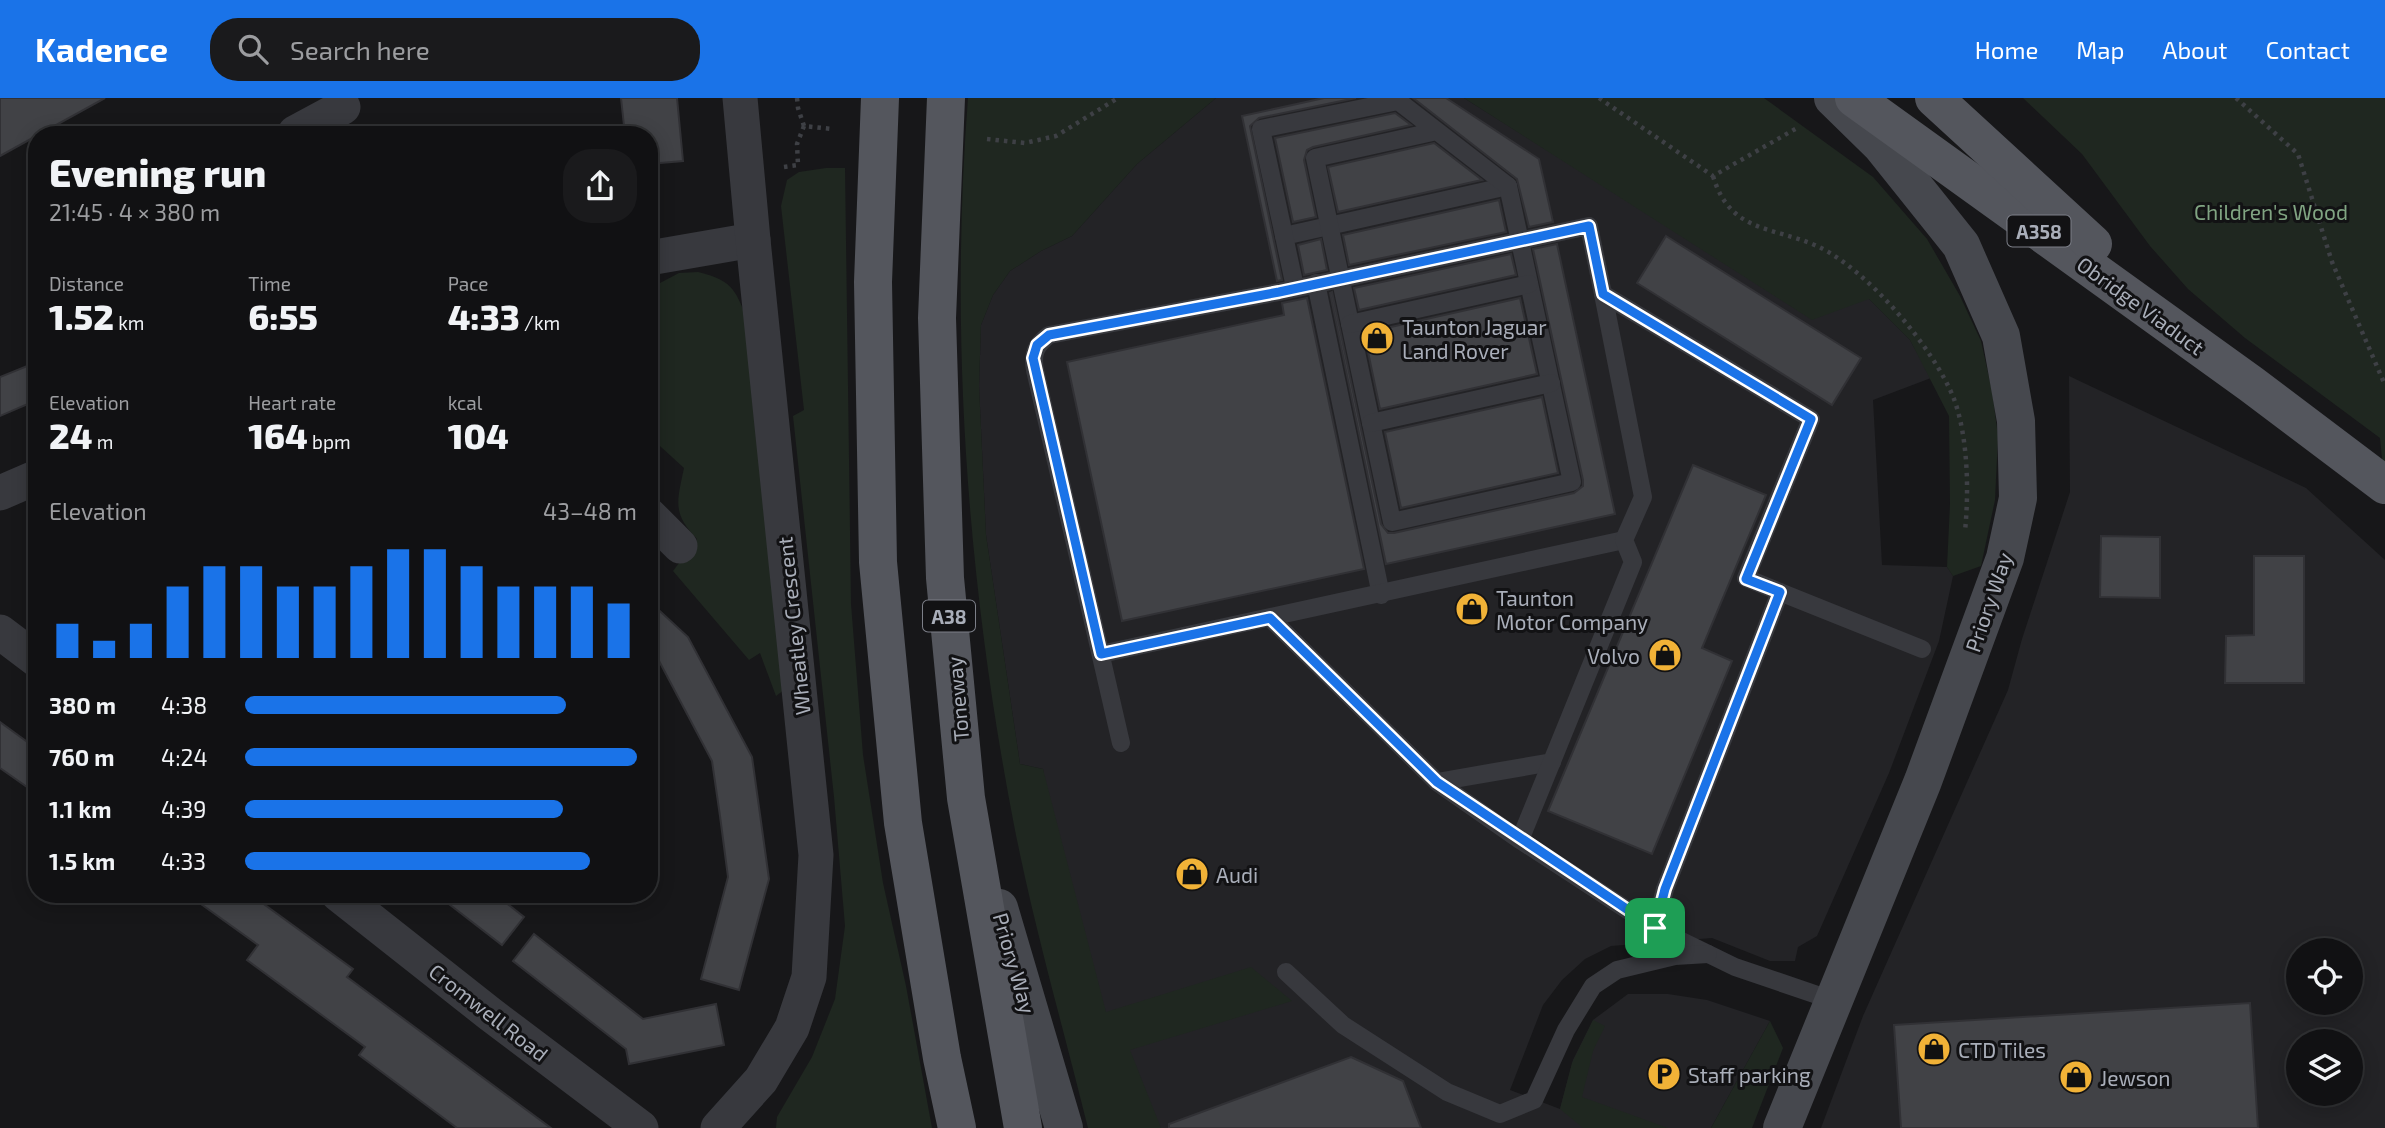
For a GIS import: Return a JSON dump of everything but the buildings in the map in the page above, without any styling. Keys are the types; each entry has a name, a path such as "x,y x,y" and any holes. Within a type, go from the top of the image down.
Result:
{"main road":[{"path":"880,98 873,282 878,562 903,823 942,1058 957,1128"},
{"name":"Toneway","path":"946,98 937,332 945,578 966,799 1023,1128"},
{"name":"Obridge Viaduct","path":"1854,98 2237,374 2385,485"},
{"name":"Obridge Viaduct","path":"1934,98 2237,374"}],"street":[{"name":"Wheatley Crescent","path":"718,1128 761,1080 792,1028 809,977 816,855 752,240 740,98"},
{"name":"Priory Way","path":"1782,1128 1923,781 1980,629 2005,558 2018,498 2016,421 2001,335 1961,245 1881,145 1833,98"},
{"path":"315,126 353,113"},
{"path":"658,256 752,240"},
{"path":"0,494 28,481"},
{"path":"658,524 680,546"},
{"path":"0,632 28,653"},
{"name":"Priory Way","path":"966,799 1064,1128"},
{"name":"Cromwell Road","path":"349,903 641,1128"}],"lane":[{"path":"1295,287 1261,129 1398,101 1437,131 1507,186 1572,482 1392,522 1315,158 1437,131"},
{"path":"1284,236 1507,186"},
{"path":"1121,743 1035,370 1033,358 1037,345 1049,335 1589,226 1643,497 1624,540 1633,562 1520,840"},
{"path":"1316,283 1381,594"},
{"path":"1350,324 1529,285"},
{"path":"1603,294 1811,419 1746,579 1922,649"},
{"path":"1371,423 1550,383"},
{"path":"1101,654 1624,540"},
{"path":"1655,928 1665,889 1780,592"},
{"path":"1270,618 1437,782 1520,840 1655,928 1735,967 1832,1000"},
{"path":"1437,782 1552,762"},
{"path":"1286,972 1343,1025 1447,1092 1500,1114 1534,1100 1566,1030 1593,986 1617,970 1675,956 1711,954"}],"path":[{"path":"797,98 803,126 797,144 798,165"},
{"path":"984,139 1025,143 1056,136 1118,98"},
{"path":"1599,98 1713,177 1719,195 1734,214 1745,222 1817,246 1850,266 1877,289 1942,375 1954,400 1966,465 1965,536"},
{"path":"2236,98 2298,154 2332,262 2385,385"},
{"path":"803,126 832,129"},
{"path":"1713,177 1797,128"}],"shaded area":[{"name":"Taunton Motor Company","path":"1216,98 1464,98 1615,193 1869,299 1910,340 1931,378 1873,400 1882,565 1947,567 1953,576 1939,641 1889,773 1817,936 1798,947 1795,961 1770,961 1712,938 1611,946 1585,959 1562,980 1543,1005 1510,1090 1560,1109 1573,1060 1593,1020 1628,994 1668,994 1707,1000 1770,1021 1711,1128 1107,1128 1092,1075 1043,769 1020,764 986,535 979,386 981,325 993,295 1010,271 1041,251 1072,236 1137,164"},
{"path":"2069,376 2306,488 2385,560 2385,1128 1821,1128 1863,1016 2008,690 2070,492"}],"green space":[{"path":"968,98 1216,98 1137,164 1072,236 1041,251 1010,271 993,295 981,325 979,386 986,535 1020,764 1043,769 1106,1012 1251,967 1292,1001 1130,1050 1161,1128 1088,1128 1014,825 985,645 967,463 961,280"},
{"path":"1464,98 1764,98 1873,177 1927,239 1960,296 1981,341 1998,436 1995,500 1981,566 1953,576 1947,567 1950,504 1949,416 1910,340 1869,299 1812,320"},
{"name":"Children's Wood","path":"2023,98 2385,98 2385,490 2380,438 2245,338 2188,289 2150,246 2082,154"},
{"path":"845,168 851,604 863,755 883,883 906,986 932,1128 776,1128 777,1117 812,1057 835,999 845,926 834,797 793,416 804,410 781,206 787,180 799,172"},
{"path":"698,272 727,284 741,304 750,325 784,690 776,696 760,653 749,660 673,571 697,539 683,522 678,506 684,468 658,444 658,283 679,273"},
{"path":"1593,1020 1605,1026 1593,1051 1582,1097 1668,1128 1583,1128 1560,1109 1572,1063"},
{"path":"1770,1021 1783,1048 1752,1128 1711,1128"}],"place":[{"name":"Taunton Jaguar Land Rover","path":"1377,338"},
{"name":"Taunton Motor Company","path":"1472,609"},
{"name":"Volvo","path":"1665,655"},
{"name":"Audi","path":"1192,874"},
{"name":"CTD Tiles","path":"1934,1049"},
{"name":"Staff parking","path":"1664,1074"},
{"name":"Jewson","path":"2076,1077"}],"route":[{"path":"1589,226 1603,294 1811,419 1746,579 1780,592 1665,889 1655,928 1437,782 1270,618 1101,654 1035,370 1033,358 1037,345 1049,335 1279,292 1589,226"}]}
